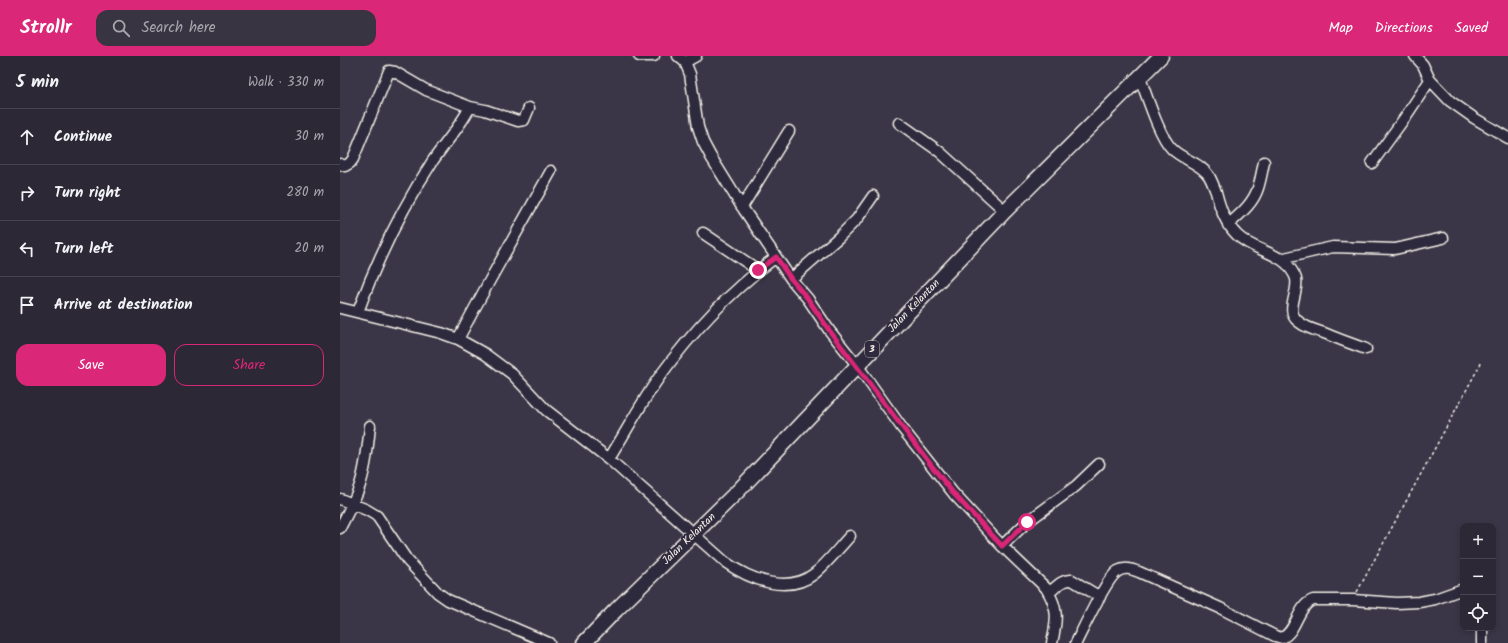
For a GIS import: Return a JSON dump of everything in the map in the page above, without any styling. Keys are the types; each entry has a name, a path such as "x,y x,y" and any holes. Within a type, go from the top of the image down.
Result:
{"highway":[{"name":"Jalan Kelantan","path":"584,643 739,490 1004,211 1161,56"}],"street":[{"path":"639,56 654,56"},
{"path":"696,56 682,59 690,74 700,135 711,157 742,207 791,279 808,299 829,330 857,365 931,465 954,494 1002,546 1049,592 1055,607 1057,621 1052,643"},
{"path":"1415,56 1423,65 1430,80 1450,101 1508,138"},
{"path":"340,164 344,166 347,165 353,159 389,71 395,72 430,92 470,107 485,110 522,122 526,117 529,108"},
{"path":"1140,78 1167,143 1181,157 1201,167 1209,175 1221,210 1228,225 1238,237 1287,264 1296,279 1296,289 1292,305 1294,316 1298,322 1307,327 1366,349"},
{"path":"1372,163 1430,80"},
{"path":"358,312 383,248 399,218 432,163 470,107"},
{"path":"899,123 946,157 1004,211"},
{"path":"742,207 789,131"},
{"path":"1228,225 1242,213 1254,196 1258,188 1264,162"},
{"path":"458,339 551,171"},
{"path":"791,279 839,237 857,219 873,196"},
{"path":"703,233 758,270"},
{"path":"1280,259 1333,247 1395,249 1443,238"},
{"path":"609,459 659,378 675,356 714,312 758,270 776,257"},
{"path":"340,308 458,339 485,354 512,374 546,410 609,459 725,562 736,570 772,584 797,582 813,575 850,536"},
{"path":"340,528 360,485 366,462 370,426"},
{"path":"1002,546 1027,522 1076,486 1099,464"},
{"path":"340,499 367,510 377,516 407,560 438,593 448,600 550,643"},
{"path":"1076,643 1112,576 1119,570 1127,569 1139,572 1283,641 1308,602 1317,600 1352,600 1398,603 1419,602 1435,599 1460,590"},
{"path":"1049,592 1068,579 1100,597"},
{"path":"1482,631 1482,643"}],"path":[{"path":"1352,600 1481,363"}],"route":[{"path":"758,270 776,257 902,428 954,494 1002,546 1027,522"}]}
